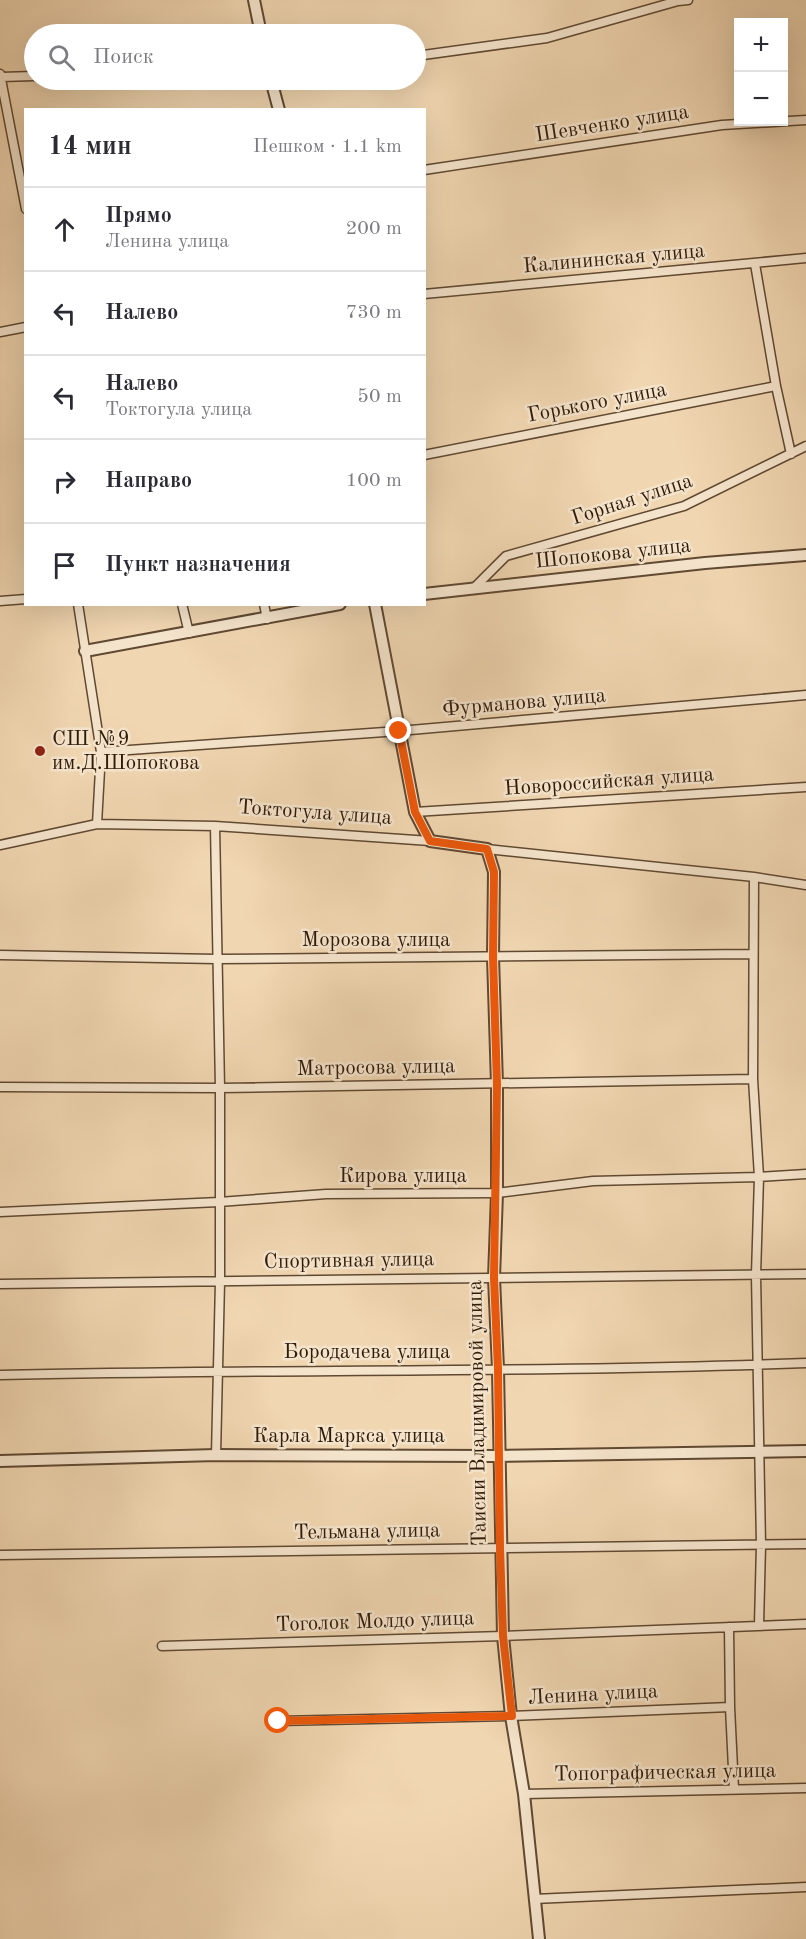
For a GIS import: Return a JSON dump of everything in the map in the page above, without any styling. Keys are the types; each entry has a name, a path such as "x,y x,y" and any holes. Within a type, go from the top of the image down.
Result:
{"street":[{"path":"254,0 259,24"},
{"path":"426,55 547,38 688,0"},
{"path":"24,76 0,76 24,203"},
{"path":"274,90 278,108"},
{"name":"Шевченко улица","path":"426,170 722,125 806,120"},
{"name":"Калининская улица","path":"426,294 806,258"},
{"path":"755,264 776,386 791,453"},
{"path":"0,332 24,327"},
{"name":"Горького улица","path":"426,455 776,386"},
{"name":"Горная улица","path":"473,589 506,556 684,506 806,446"},
{"name":"Шопокова улица","path":"426,594 705,563 806,555"},
{"path":"0,601 24,599"},
{"path":"78,606 101,752 97,824"},
{"path":"182,606 189,633"},
{"path":"264,606 267,619"},
{"path":"85,651 330,606"},
{"path":"375,606 415,812 430,841"},
{"name":"Фурманова улица","path":"101,752 399,731 806,695"},
{"name":"Новороссийская улица","path":"415,812 806,787"},
{"name":"Токтогула улица","path":"0,845 97,824 215,826 430,841 754,877 806,885"},
{"path":"215,826 220,1088 220,1281 216,1455"},
{"name":"Таисии Владимировой улица","path":"487,849 494,872 493,957 497,1084 494,1278 503,1636 524,1794 539,1939"},
{"path":"754,877 753,1079 759,1177 756,1275 761,1545 759,1625"},
{"name":"Морозова улица","path":"0,955 216,959 753,954"},
{"name":"Матросова улица","path":"0,1087 220,1088 753,1079"},
{"name":"Кирова улица","path":"0,1212 219,1202 326,1194 497,1193 593,1181 806,1174"},
{"name":"Спортивная улица","path":"0,1284 806,1274"},
{"name":"Бородачева улица","path":"0,1375 806,1363"},
{"name":"Карла Маркса улица","path":"0,1461 216,1455 499,1455 806,1451"},
{"name":"Тельмана улица","path":"0,1555 806,1544"},
{"name":"Тоголок Молдо улица","path":"162,1646 806,1624"},
{"path":"729,1627 734,1789"},
{"name":"Ленина улица","path":"278,1721 512,1716 730,1707"},
{"name":"Топографическая улица","path":"524,1794 806,1788"},
{"path":"534,1899 806,1887"}],"place":[{"name":"СШ №9 им.Д.Шопокова","path":"40,751"}],"route":[{"path":"278,1721 512,1716 503,1636 494,1278 497,1193 494,872 487,849 430,841 415,812 399,731"}]}
